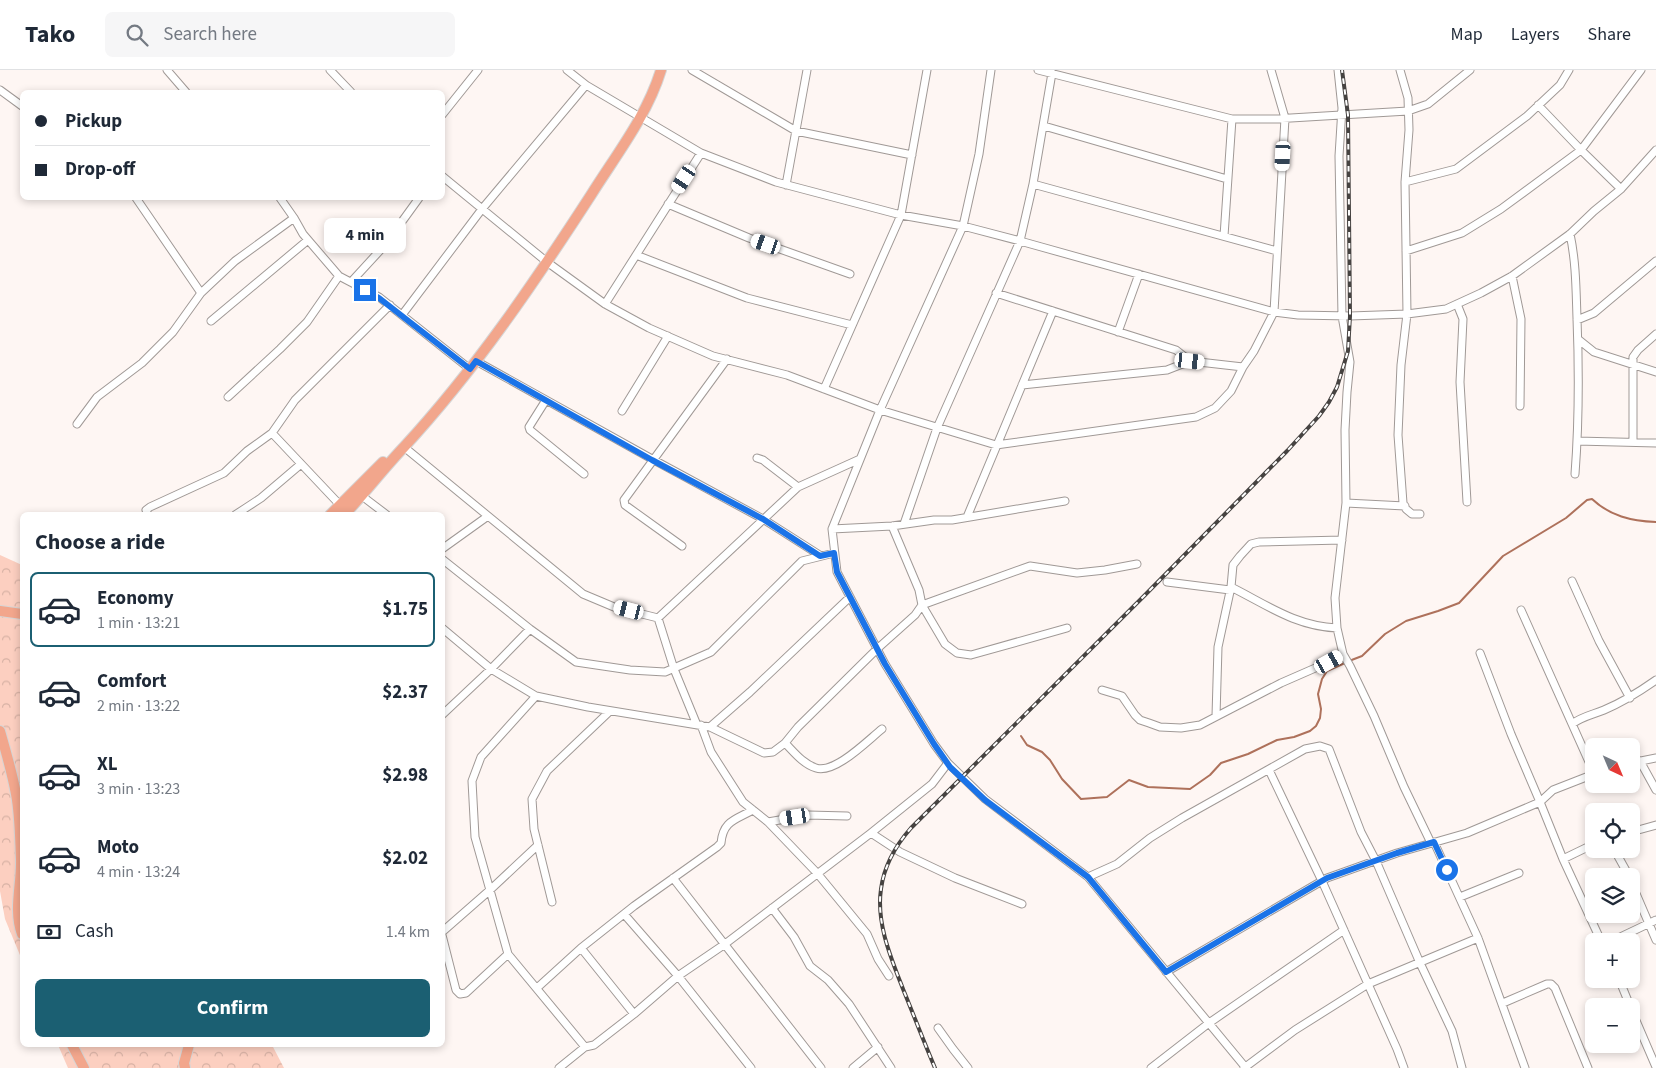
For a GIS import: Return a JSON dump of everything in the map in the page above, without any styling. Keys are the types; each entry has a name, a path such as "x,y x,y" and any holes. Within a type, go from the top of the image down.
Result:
{"highway":[{"path":"342,510 362,496 473,365 547,262 640,118 656,86 661,70"},
{"path":"342,510 385,460 404,447"},
{"path":"0,611 20,614"},
{"path":"0,731 17,795 20,822"},
{"path":"20,878 17,899 20,928"},
{"path":"73,1047 84,1068"},
{"path":"185,1068 184,1063 188,1047"}],"street":[{"path":"167,70 184,90"},
{"path":"330,70 349,90"},
{"path":"445,111 478,70"},
{"path":"567,70 586,86 701,153 786,185 901,215 963,226 1020,240 1274,312 1298,315 1407,314 1446,309 1457,304 1512,276 1570,234 1621,189 1656,150"},
{"path":"693,70 796,131 912,155"},
{"path":"786,185 807,70"},
{"path":"824,389 901,215 927,70"},
{"path":"991,70 979,154 963,226 880,410 832,529 837,572 878,649 934,744 948,764 985,800 1088,877 1245,1068 1295,1030 1368,984 1478,938"},
{"path":"1038,70 1232,119 1408,111 1428,104 1470,70"},
{"path":"445,178 547,262 605,304 649,328 713,356 787,376 880,410 996,446 1196,417 1215,408 1231,391 1274,312 1285,118 1271,70"},
{"path":"1338,70 1342,114 1339,156 1342,316 1350,362 1346,411 1346,503 1335,598 1337,628 1344,656 1374,716 1404,787 1460,897 1478,938 1526,1068"},
{"path":"1400,70 1408,98 1409,130 1406,182 1407,314 1401,364 1398,435 1404,506 1412,514 1420,514"},
{"path":"1406,182 1456,169 1526,116 1560,85 1569,70"},
{"path":"1406,251 1462,233 1501,209 1582,150 1641,70"},
{"path":"904,524 937,428 1020,240 1033,184 1052,74"},
{"path":"402,315 482,209 586,86"},
{"path":"0,90 20,105"},
{"path":"1538,104 1621,189"},
{"path":"1224,236 1232,119"},
{"path":"1044,126 1227,179"},
{"path":"605,304 701,153"},
{"path":"1033,184 1277,251"},
{"path":"137,200 201,293"},
{"path":"281,200 303,234 339,276 390,305 473,365 546,400 652,460 763,519 820,556"},
{"path":"351,282 385,245 418,200"},
{"path":"668,204 749,238 850,274"},
{"path":"77,424 97,397 142,363 173,332 201,293 235,261 294,218"},
{"path":"1570,234 1575,257 1579,340 1578,441 1575,474"},
{"path":"211,321 308,240"},
{"path":"636,255 747,298 852,325"},
{"path":"1577,320 1594,313 1656,261"},
{"path":"1118,332 1139,274"},
{"path":"228,398 307,322 339,276"},
{"path":"1512,276 1520,319 1520,406"},
{"path":"996,293 1176,350 1190,361"},
{"path":"1457,304 1463,319 1460,382 1467,502"},
{"path":"147,512 146,510 150,507 224,473 247,451 272,432 284,418 295,400 390,305"},
{"path":"967,517 1052,311"},
{"path":"1633,442 1632,357 1656,334"},
{"path":"622,411 668,336"},
{"path":"1579,340 1594,352 1656,372"},
{"path":"682,546 625,505 624,500 626,494 727,360"},
{"path":"1022,385 1167,370 1190,361 1243,367"},
{"path":"546,400 529,427 530,430 584,474"},
{"path":"272,432 342,510"},
{"path":"1578,441 1656,443"},
{"path":"404,447 583,594 614,607 658,618"},
{"path":"757,458 764,460 798,487"},
{"path":"658,618 798,487 860,459"},
{"path":"240,512 261,498 301,464"},
{"path":"362,496 382,512"},
{"path":"832,529 952,520 1065,501"},
{"path":"1346,503 1404,506"},
{"path":"445,547 488,516"},
{"path":"892,526 918,590 922,605 945,644 957,653 970,655 1067,628"},
{"path":"1216,716 1218,647 1231,589 1234,565 1240,556 1251,544 1342,540"},
{"path":"445,561 530,629 576,662 630,670 665,672 711,652 802,560 834,553"},
{"path":"445,631 491,669 536,696 610,711 710,726 764,753 773,752 785,743 922,605 1030,566 1077,573 1137,564"},
{"path":"1572,581 1599,641 1630,698"},
{"path":"1167,582 1231,589 1297,621 1326,628 1337,628"},
{"path":"710,726 750,692 850,597"},
{"path":"1521,610 1585,753"},
{"path":"658,618 674,669 711,752 743,802 768,822 817,873 868,934 878,959 889,976"},
{"path":"445,712 530,629"},
{"path":"1480,653 1511,734 1563,859 1597,933"},
{"path":"1102,690 1122,696 1140,720 1160,727 1181,728 1200,725 1281,683 1344,656"},
{"path":"1572,724 1582,717 1602,711 1630,698 1656,680"},
{"path":"536,696 481,757 472,782 474,837 508,954 585,1047"},
{"path":"552,902 534,829 532,799 547,771 610,711"},
{"path":"785,743 803,761 816,768 827,768 838,764 882,730"},
{"path":"1088,877 1117,864 1150,838 1237,786 1305,750 1320,746 1329,749 1361,832 1376,861 1452,1031 1462,1068"},
{"path":"1656,758 1640,761 1656,790"},
{"path":"559,1068 585,1047 594,1045 678,976 725,944 871,833 932,784 948,764"},
{"path":"1269,770 1322,881 1404,1068"},
{"path":"1166,972 1322,881 1397,853 1467,833 1540,802 1553,790 1585,777"},
{"path":"536,988 581,948 624,914 721,843 722,834 728,824 753,810"},
{"path":"768,822 808,815 847,816"},
{"path":"1640,829 1656,825"},
{"path":"871,833 908,856 955,878 1022,904"},
{"path":"445,931 538,845"},
{"path":"1563,859 1585,848"},
{"path":"1460,897 1519,873"},
{"path":"674,878 821,1068"},
{"path":"1640,903 1656,940"},
{"path":"772,908 794,937 810,966 828,980 849,1004 891,1068"},
{"path":"624,914 678,976 751,1068"},
{"path":"1629,933 1656,920"},
{"path":"1151,1068 1209,1023 1344,930"},
{"path":"445,946 456,990 460,994 466,993 508,954"},
{"path":"581,948 634,1014"},
{"path":"1502,1003 1551,984 1555,988 1588,1068"},
{"path":"938,1028 968,1068"},
{"path":"1640,1029 1656,1067"},
{"path":"854,1068 878,1047"}],"green space":[{"path":"0,555 20,564 20,955 5,919 0,891"},
{"path":"59,1047 273,1047 284,1068 68,1068"}],"waterway":[{"path":"1349,661 1362,656 1385,634 1406,621 1459,603 1503,556 1566,518 1587,500 1592,499 1606,510 1621,516 1656,522"},
{"path":"1021,736 1027,745 1042,752 1050,760 1062,779 1081,799 1107,797 1129,780 1148,787 1190,789 1210,775 1221,763 1248,754 1277,740 1294,737 1310,731 1316,726 1320,718 1321,709 1318,694 1322,679 1327,671 1345,663"}],"railway":[{"path":"935,1068 894,965 883,927 880,902 881,889 888,864 900,841 911,828 1287,451 1319,416 1329,402 1337,387 1348,351 1350,316 1348,115 1342,70"}],"route":[{"path":"365,290 420,328 470,369 476,361 652,460 763,519 820,556 834,553 837,572 885,664 950,767 985,800 1088,877 1166,972 1327,878 1434,842 1447,870"}]}
